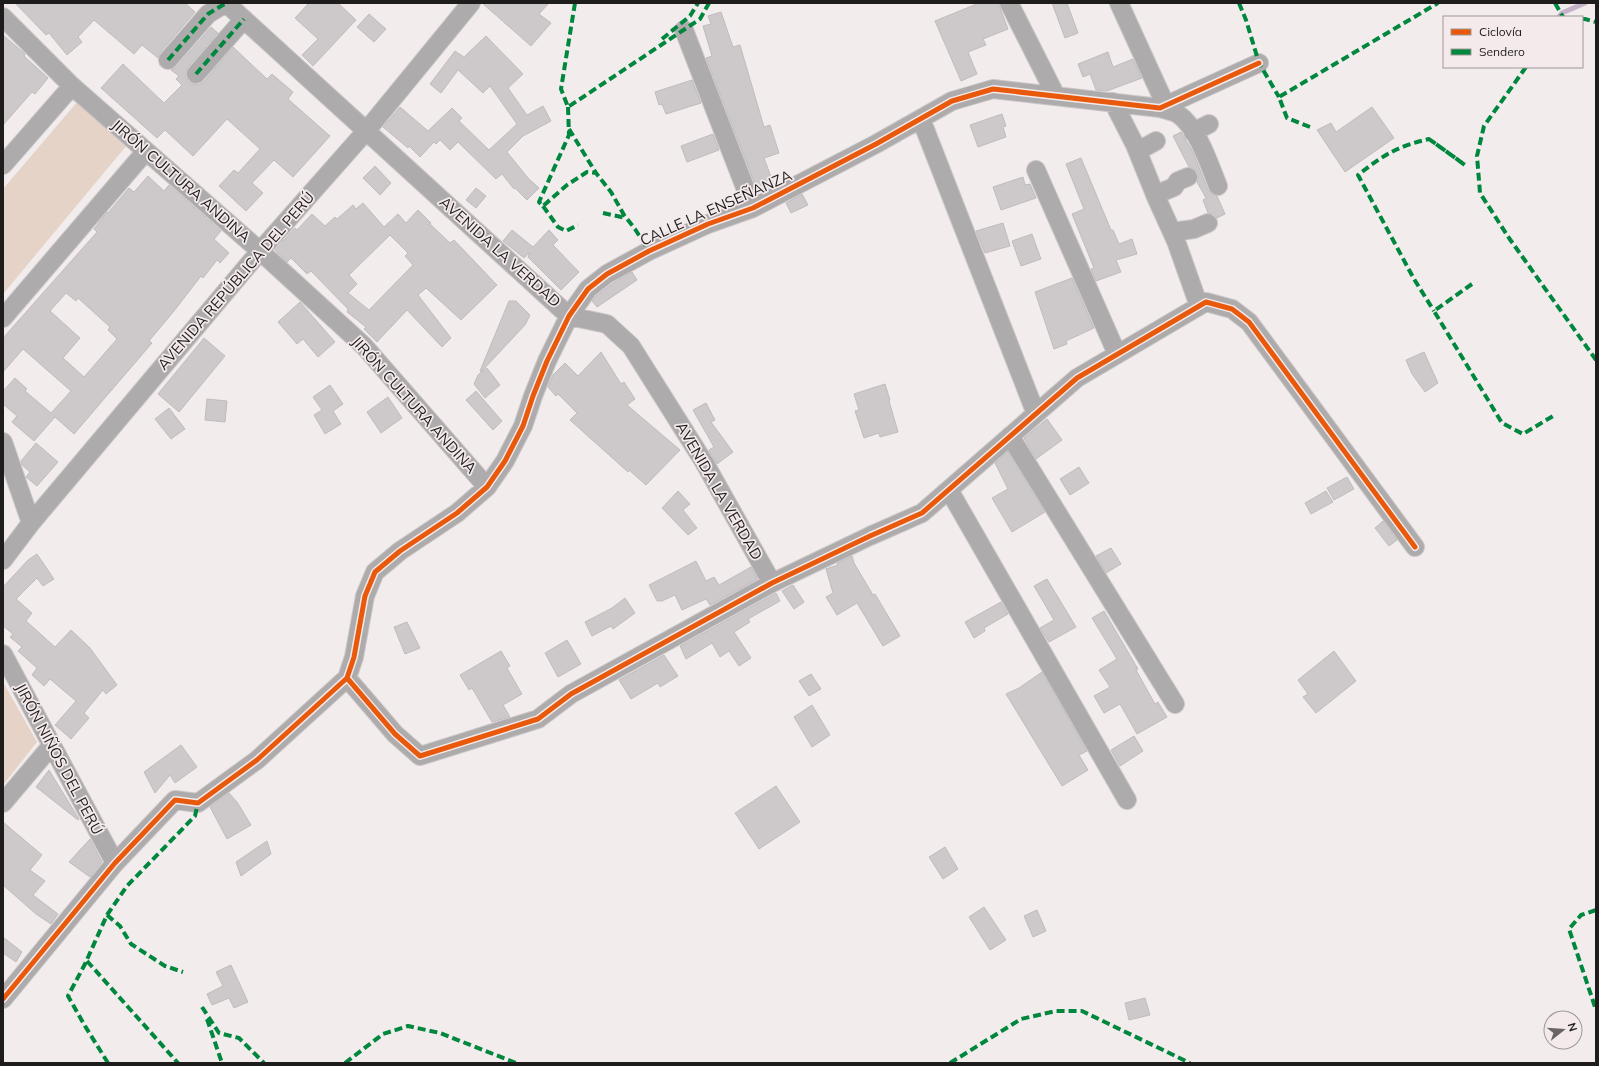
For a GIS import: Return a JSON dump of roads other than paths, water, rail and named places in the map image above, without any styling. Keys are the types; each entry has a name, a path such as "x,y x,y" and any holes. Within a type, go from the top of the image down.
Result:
{"street":[{"name":"AVENIDA LA VERDAD","path":"226,3 367,130 569,316 607,324 631,346 704,462 772,582"},
{"path":"168,60 208,14 226,3"},
{"name":"AVENIDA REPÚBLICA DEL PERÚ","path":"3,560 31,523 260,251 367,130 471,3"},
{"path":"1009,3 1056,96"},
{"path":"1119,3 1163,107 1259,63"},
{"name":"JIRÓN CULTURA ANDINA","path":"3,17 72,86 260,251 364,346 487,487"},
{"path":"196,74 244,19"},
{"path":"684,30 753,208"},
{"path":"3,165 72,86"},
{"name":"CALLE LA ENSEÑANZA","path":"3,999 116,863 175,800 198,803 256,760 347,678 354,657 365,596 375,572 400,551 458,513 487,487 505,461 523,426 547,361 569,316 588,289 607,274 649,251 708,224 753,208 876,144 952,101 993,89 1163,107 1178,114 1191,126 1201,128 1205,154 1218,186"},
{"path":"1112,102 1138,152 1172,232 1199,306"},
{"path":"921,119 1036,414"},
{"path":"1138,152 1156,140"},
{"path":"3,318 146,151"},
{"path":"1036,170 1117,354"},
{"path":"1155,195 1174,187 1178,180 1188,177"},
{"path":"1172,232 1194,229 1208,223"},
{"path":"347,678 395,734 420,756 538,719 571,694 772,582 870,536 922,514 1077,378 1206,302 1232,309 1249,322 1415,547"},
{"path":"1010,436 1175,704"},
{"path":"3,442 31,523"},
{"path":"949,490 1127,800"},
{"name":"JIRÓN NIÑOS DEL PERÚ","path":"3,654 116,863"},
{"path":"3,803 52,745"}],"waterway":[{"path":"1560,16 1562,13 1585,3"}]}
